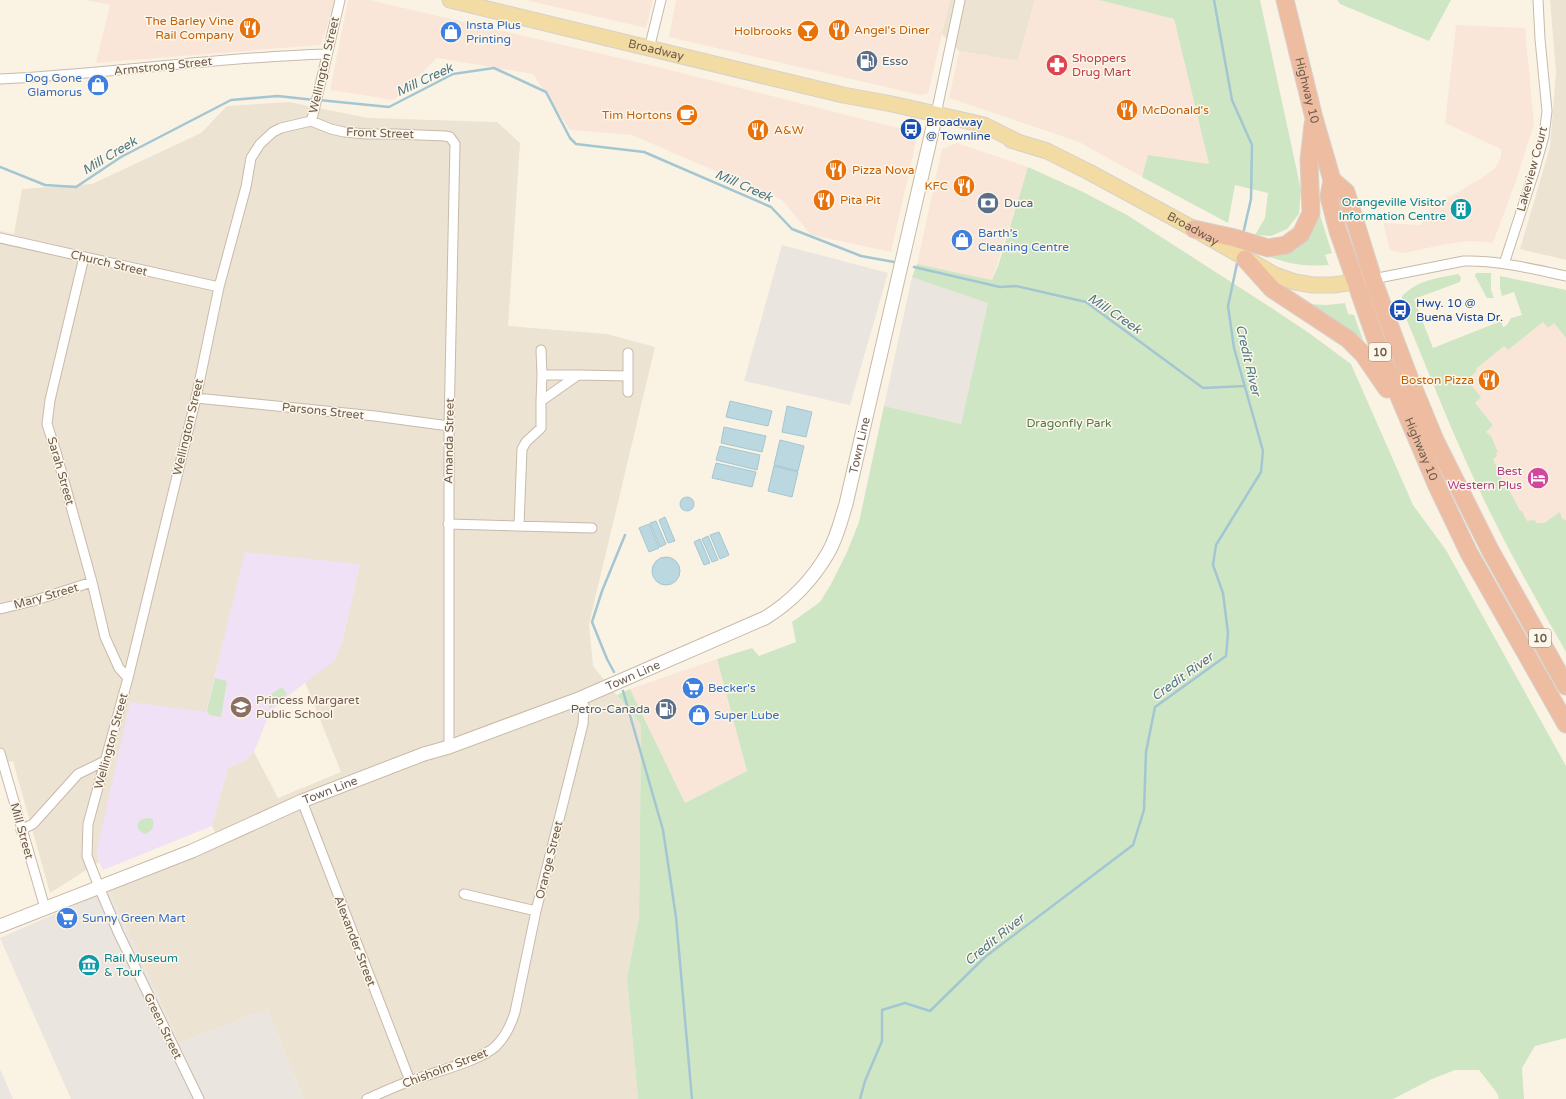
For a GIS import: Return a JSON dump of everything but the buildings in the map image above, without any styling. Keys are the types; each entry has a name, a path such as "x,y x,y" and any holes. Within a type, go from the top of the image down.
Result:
{"highway":[{"name":"Highway 10","path":"1285,0 1314,118 1332,180 1328,197 1338,231 1381,354 1437,486 1469,552 1566,724"},
{"path":"1194,229 1240,247 1279,247 1286,245 1301,234 1311,213 1309,160 1314,118"},
{"name":"Highway 10","path":"1332,180 1346,192 1373,278 1409,377 1436,440 1490,550 1566,686"},
{"path":"1240,247 1272,289 1338,332 1364,354 1410,420"}],"main road":[{"name":"Broadway","path":"450,0 862,100 891,111 936,118 1047,151 1194,229"},
{"name":"Town Line","path":"0,926 192,851 302,801 424,754 449,747 581,698 765,618 797,594 828,552 837,534 846,504 936,118"},
{"path":"1240,247 1275,275 1295,282 1313,285 1356,282 1373,278"}],"street":[{"name":"Wellington Street","path":"99,887 87,856 88,824 128,678 196,398 219,288 246,187 251,158 254,151 260,144 276,131 311,121 340,0"},
{"path":"649,49 661,0"},
{"path":"936,118 960,0"},
{"name":"Lakeview Court","path":"1504,264 1544,136 1547,111 1538,0"},
{"name":"Armstrong Street","path":"0,79 47,77 227,60 326,54"},
{"name":"Front Street","path":"311,121 331,129 344,132 366,134 415,134 450,138"},
{"name":"Amanda Street","path":"449,747 449,426 456,147 450,138"},
{"name":"Church Street","path":"0,238 219,288"},
{"name":"Sarah Street","path":"84,257 50,400 47,424 92,582 104,637 119,668 128,678"},
{"path":"1373,278 1464,261 1481,261 1504,264 1566,276"},
{"path":"519,526 522,449 526,442 541,428 541,350"},
{"path":"628,353 628,392"},
{"path":"542,375 628,376"},
{"path":"541,401 578,375"},
{"name":"Parsons Street","path":"196,398 375,416 449,426"},
{"path":"448,524 592,528"},
{"name":"Mary Street","path":"0,609 33,601 92,582"},
{"name":"Orange Street","path":"512,1023 536,911 583,724 584,706 581,698"},
{"name":"Mill Street","path":"0,753 21,830 45,908"},
{"path":"21,830 33,824 78,774 105,761"},
{"name":"Alexander Street","path":"302,801 410,1081"},
{"name":"Green Street","path":"99,887 118,932 199,1099"},
{"path":"464,894 536,911"},
{"name":"Chisholm Street","path":"367,1099 410,1081 480,1056 495,1048 506,1034 512,1023"}],"shaded area":[{"path":"85,0 335,0 321,45 96,63 110,5"},
{"path":"348,0 369,0 650,65 918,133 891,252 811,235 782,200 632,135 570,130 533,74 437,58 394,100 330,90"},
{"path":"526,0 653,0 646,28"},
{"path":"676,0 950,0 928,94 920,95 669,37"},
{"path":"950,0 1035,0 1018,61 959,51 941,33"},
{"path":"1035,0 1099,0 1174,19 1209,164 1148,155 1142,177 1079,142 949,98 959,51 1018,61"},
{"path":"1550,0 1566,0 1566,260 1520,249 1550,147 1556,72"},
{"path":"1456,25 1525,28 1534,124 1516,181 1493,243 1470,241 1403,253 1390,250 1383,223 1421,225 1431,208 1480,179 1495,168 1501,157 1501,149 1445,123"},
{"path":"289,102 368,118 497,122 520,143 508,326 607,334 655,347 589,624 593,666 641,725 639,917 627,978 638,1099 304,1099 267,1009 180,1043 109,890 221,846 212,826 228,768 244,761 254,752 278,798 341,772 305,682 335,660 342,642 360,564 224,639 206,712 97,850 99,862 50,893 13,761 0,764 0,231 14,234 22,189 92,184 201,133 227,106"},
{"path":"957,143 1028,167 992,280 917,264 942,149"},
{"path":"782,245 888,273 850,405 744,381"},
{"path":"912,277 990,295 961,424 884,406"},
{"path":"1543,322 1554,323 1566,338 1566,541 1536,541 1484,459 1486,432 1493,425 1475,403 1467,380 1477,371 1476,369 1504,346 1508,350"},
{"name":"Princess Margaret Public School","path":"245,552 360,564 342,642 335,660 280,702 268,717 254,752 244,761 228,768 212,826 103,870 99,862 97,850 130,702 206,712"},
{"path":"717,659 747,771 685,803 630,689"},
{"path":"109,890 180,1043 267,1009 304,1099 71,1099 0,938"},
{"path":"0,1069 13,1099 0,1099"}],"green space":[{"path":"1099,0 1260,0 1301,190 1299,214 1287,229 1271,236 1255,235 1265,218 1268,193 1235,185 1228,223 1142,177 1148,155 1209,164 1174,19"},
{"path":"1337,0 1451,0 1429,41 1340,4"},
{"name":"Dragonfly Park","path":"1028,167 1081,191 1127,215 1270,307 1351,364 1413,505 1446,550 1566,766 1566,1038 1535,1046 1522,1068 1524,1099 1499,1099 1497,1093 1479,1070 1455,1070 1432,1079 1393,1099 638,1099 627,978 639,917 641,725 617,695 630,689 685,803 747,771 717,659 752,648 759,656 796,642 792,622 820,602 847,552 859,522 884,406 961,424 988,303 912,277 917,264 992,280 998,266"},
{"path":"1319,212 1332,253 1325,255 1329,265 1311,266 1296,264 1264,255 1312,231"},
{"path":"1476,273 1491,273 1491,290 1494,298 1487,298 1475,276"},
{"path":"1458,274 1461,277 1460,282 1414,299 1433,348 1501,321 1503,327 1507,325 1511,318 1522,315 1514,292 1502,296 1500,276 1566,290 1566,338 1554,323 1548,328 1543,322 1508,350 1504,346 1476,369 1477,371 1467,380 1481,397 1475,403 1493,425 1486,432 1491,436 1498,452 1496,453 1497,456 1493,459 1503,482 1505,482 1527,521 1535,520 1536,523 1544,523 1560,512 1562,519 1566,520 1566,652 1497,527 1453,432 1402,309 1402,296 1415,286 1428,280"},
{"path":"1345,303 1348,314 1354,315 1367,351 1307,304 1327,305"},
{"path":"215,678 227,681 221,717 209,715 207,710"},
{"path":"282,687 287,694 270,708 264,699"},
{"path":"147,818 153,819 153,825 151,830 145,834 139,830 137,825 140,821"}],"water":[{"path":"730,401 772,411 768,426 726,417"},
{"path":"787,406 812,412 806,437 782,432"},
{"path":"724,427 766,436 762,452 721,443"},
{"path":"780,440 804,446 798,471 774,465"},
{"path":"720,446 760,455 757,470 716,460"},
{"path":"716,463 756,472 752,487 712,478"},
{"path":"774,466 798,472 792,497 768,491"},
{"path":"684,497 690,497 694,501 694,507 690,511 684,511 680,507 680,501"},
{"path":"665,517 675,541 668,543 659,520"},
{"path":"656,521 666,544 660,547 650,523"},
{"path":"649,524 659,548 649,552 639,528"},
{"path":"719,532 729,555 720,559 710,535"},
{"path":"708,536 718,560 712,562 702,539"},
{"path":"700,539 710,563 704,565 694,542"},
{"path":"666,557 676,561 680,571 676,581 666,585 656,581 652,571 656,561"}],"waterway":[{"name":"Credit River","path":"1214,0 1232,100 1252,145 1251,199 1243,234"},
{"name":"Mill Creek","path":"319,100 389,107 453,74 494,68 546,92 570,138 576,144 644,152 771,207 792,229 861,256 894,262"},
{"name":"Mill Creek","path":"0,167 45,185 76,187 121,157 231,100 278,96 314,100"},
{"name":"Credit River","path":"860,1099 865,1081 882,1041 882,1010 905,1003 930,1011 985,957 1133,845 1144,810 1146,752 1155,707 1226,656 1228,633 1223,593 1213,565 1216,545 1261,472 1263,451 1234,348 1228,306 1238,259"},
{"name":"Mill Creek","path":"914,267 1000,287 1016,286 1086,302 1203,388 1245,386"},
{"path":"614,672 592,622 602,591 625,535"},
{"path":"623,691 663,830 676,917 692,1099"}],"place":[{"name":"The Barley Vine Rail Company","path":"250,28"},
{"name":"Angel's Diner","path":"839,30"},
{"name":"Holbrooks","path":"808,31"},
{"name":"Insta Plus Printing","path":"451,32"},
{"name":"Esso","path":"867,61"},
{"name":"Shoppers Drug Mart","path":"1057,65"},
{"name":"Dog Gone Glamorus","path":"98,85"},
{"name":"McDonald's","path":"1127,110"},
{"name":"Tim Hortons","path":"687,115"},
{"name":"Broadway @ Townline","path":"911,129"},
{"name":"A&W","path":"758,130"},
{"name":"Pizza Nova","path":"836,170"},
{"name":"KFC","path":"964,186"},
{"name":"Pita Pit","path":"824,200"},
{"name":"Duca","path":"988,203"},
{"name":"Orangeville Visitor Information Centre","path":"1461,209"},
{"name":"Barth’s Cleaning Centre","path":"962,240"},
{"name":"Hwy. 10 @ Buena Vista Dr.","path":"1400,310"},
{"name":"Boston Pizza","path":"1489,380"},
{"name":"Best Western Plus","path":"1538,478"},
{"name":"Becker's","path":"693,688"},
{"name":"Princess Margaret Public School","path":"241,707"},
{"name":"Petro-Canada","path":"666,709"},
{"name":"Super Lube","path":"699,715"},
{"name":"Sunny Green Mart","path":"67,918"},
{"name":"Rail Museum & Tour","path":"89,965"}]}
